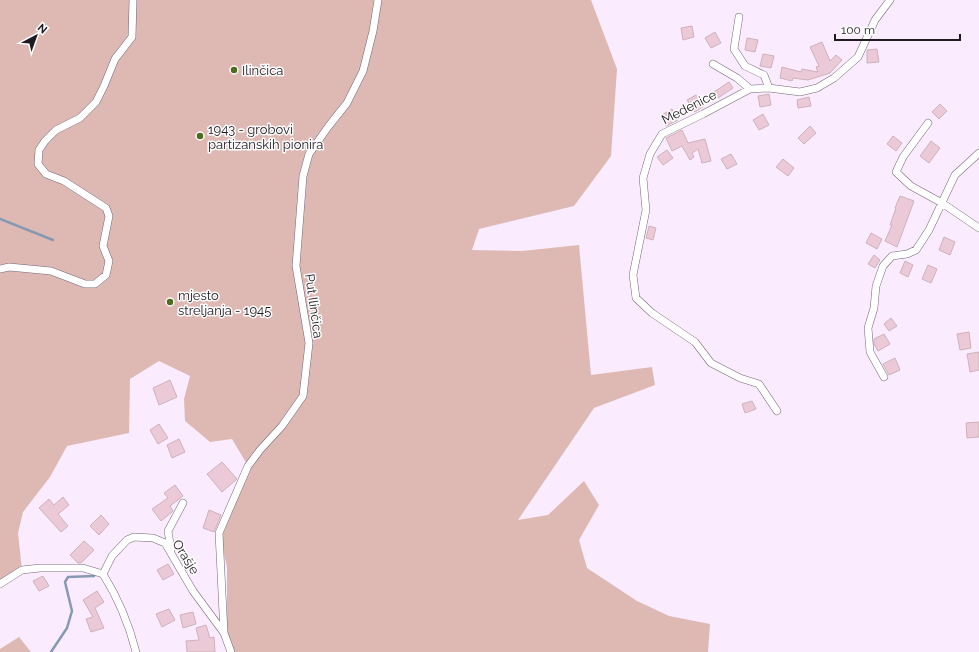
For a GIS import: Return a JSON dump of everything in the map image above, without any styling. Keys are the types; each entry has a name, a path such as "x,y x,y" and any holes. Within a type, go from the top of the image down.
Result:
{"street":[{"path":"0,269 8,267 51,271 85,284 95,284 106,275 109,261 103,246 109,216 106,208 64,182 46,174 38,164 39,150 45,141 56,130 80,118 96,102 115,59 132,37 133,0"},
{"name":"Put Ilinčica","path":"224,633 220,533 248,466 260,450 282,426 303,396 308,343 296,266 303,176 309,154 328,127 348,103 363,71 373,31 378,0"},
{"name":"Medenice","path":"777,411 759,384 740,378 711,364 695,342 652,313 636,298 633,276 646,210 643,178 650,154 662,134 750,89 769,88 800,92 817,88 834,78 858,57 875,20 890,0"},
{"path":"739,17 734,49 745,66 764,75 769,88"},
{"path":"713,64 737,78 750,89"},
{"path":"928,123 903,157 896,172 911,186 942,203 979,228"},
{"path":"884,377 870,352 868,328 874,308 876,286 884,266 892,256 908,254 916,250 942,203 955,175 979,153"},
{"path":"171,552 168,531 183,503"},
{"name":"Orašje","path":"103,574 112,556 127,540 134,536 153,538 165,543 193,591 224,633 231,652"},
{"path":"0,584 22,570 40,568 83,568 103,574 120,605 128,624 136,652"}],"shaded area":[{"path":"0,0 591,0 617,69 611,156 574,206 479,229 472,250 522,251 579,245 591,375 652,367 655,385 594,408 518,520 548,515 584,481 599,505 579,540 587,568 637,601 669,616 710,624 708,652 230,652 227,632 227,567 219,533 248,466 232,439 210,442 185,421 184,399 190,376 159,361 130,379 129,433 67,446 50,477 23,512 18,533 22,570 0,584"},
{"path":"19,637 31,652 0,652 0,649"}],"building":[{"path":"692,26 694,37 683,40 681,28"},
{"path":"715,32 721,43 711,48 705,38"},
{"path":"747,38 758,40 755,52 745,50"},
{"path":"822,42 830,61 836,55 842,60 830,73 808,80 793,78 792,81 780,78 782,67 801,72 802,69 818,72 816,67 819,66 810,47"},
{"path":"877,49 879,62 867,63 867,50"},
{"path":"763,54 774,56 771,68 760,66"},
{"path":"729,82 733,88 718,98 714,92"},
{"path":"769,94 771,105 760,107 758,96"},
{"path":"696,95 704,106 695,112 687,100"},
{"path":"809,97 811,106 798,108 797,100"},
{"path":"940,104 947,111 939,119 932,112"},
{"path":"672,109 678,120 666,126 660,116"},
{"path":"763,114 769,125 759,130 753,120"},
{"path":"810,126 816,133 804,144 798,138"},
{"path":"682,130 688,143 705,139 711,161 702,163 698,149 692,153 694,157 690,160 682,146 672,151 666,138"},
{"path":"893,136 902,143 896,151 887,144"},
{"path":"931,141 940,148 929,163 920,156"},
{"path":"667,150 673,158 663,165 657,157"},
{"path":"731,154 737,164 727,169 721,159"},
{"path":"783,159 794,168 788,176 776,167"},
{"path":"900,196 914,201 897,247 885,241 892,225 890,225"},
{"path":"649,226 656,228 653,240 646,238"},
{"path":"871,233 882,239 877,249 866,243"},
{"path":"944,237 955,242 950,255 939,250"},
{"path":"874,255 880,260 875,268 868,264"},
{"path":"905,261 913,265 908,277 900,273"},
{"path":"928,265 937,269 931,283 922,279"},
{"path":"891,318 897,326 889,331 884,324"},
{"path":"969,332 971,348 960,350 957,334"},
{"path":"884,334 890,344 878,351 874,344 874,339"},
{"path":"979,352 979,370 970,372 967,354"},
{"path":"895,358 900,370 889,375 883,364"},
{"path":"170,380 177,397 159,405 153,388"},
{"path":"752,401 756,409 745,413 742,404"},
{"path":"979,422 979,437 967,438 966,423"},
{"path":"159,424 168,438 158,444 150,430"},
{"path":"179,439 185,452 172,458 167,445"},
{"path":"222,462 237,479 222,492 207,474"},
{"path":"175,485 183,496 170,506 173,511 161,521 152,509 168,498 164,493"},
{"path":"63,497 69,505 58,514 68,526 61,532 39,508 49,499 54,505"},
{"path":"209,510 221,515 214,532 203,528"},
{"path":"101,515 109,524 99,535 90,526"},
{"path":"84,541 94,550 81,563 78,563 70,555"},
{"path":"168,564 174,574 163,580 157,570"},
{"path":"43,576 49,586 39,591 33,581"},
{"path":"97,591 104,602 95,608 104,628 91,632 86,619 93,617 83,600"},
{"path":"169,609 175,620 162,627 156,614"},
{"path":"193,612 196,624 183,628 180,615"},
{"path":"206,625 210,638 214,637 215,652 187,652 186,641 199,640 196,628"}],"waterway":[{"path":"0,219 53,240"},
{"path":"51,652 67,628 72,611 65,582 68,577 94,576"}],"place":[{"name":"Ilinčica","path":"234,70"},
{"name":"1943 - grobovi partizanskih pionira","path":"200,136"},
{"name":"mjesto streljanja - 1945","path":"170,302"}]}
